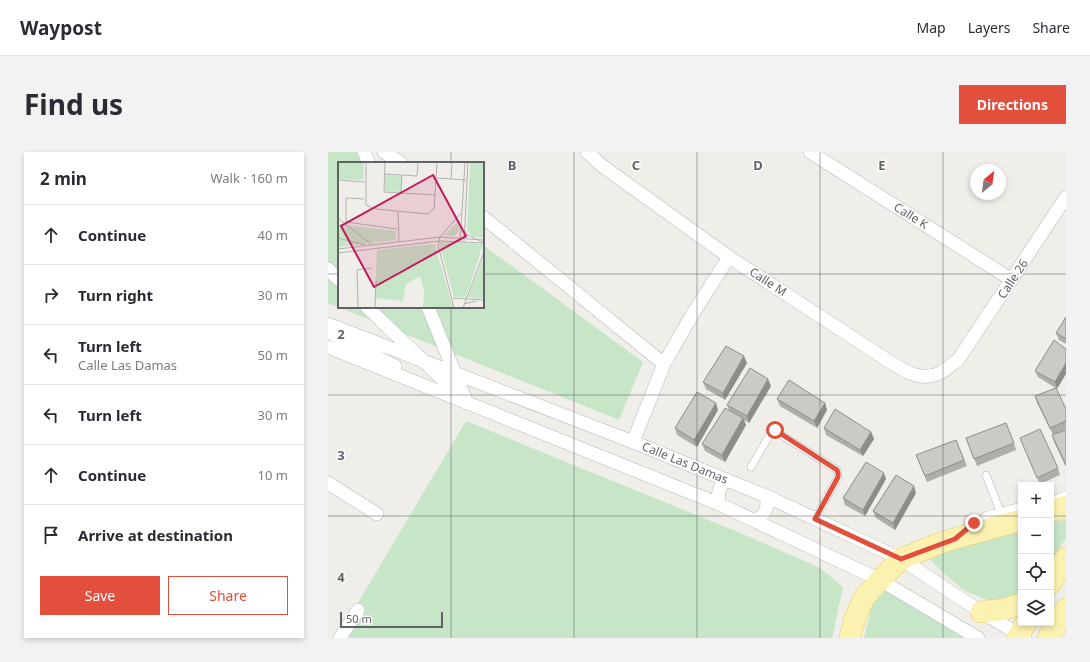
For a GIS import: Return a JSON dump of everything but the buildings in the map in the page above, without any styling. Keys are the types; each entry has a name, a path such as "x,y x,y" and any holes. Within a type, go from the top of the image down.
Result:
{"main road":[{"path":"1054,510 1066,506"},
{"path":"850,638 855,618 864,598 901,559 955,539 1018,521"},
{"path":"1054,578 1066,558"},
{"path":"981,612 1005,609 1018,605"},
{"path":"1048,638 1066,609"}],"street":[{"path":"364,152 369,162"},
{"path":"384,152 399,162"},
{"name":"Calle M","path":"588,152 601,165 729,257 908,374 923,376 939,373 958,360"},
{"name":"Calle K","path":"810,152 1012,280"},
{"name":"Calle 26","path":"958,360 1066,197"},
{"path":"484,218 664,364"},
{"path":"632,442 664,364 692,315 729,257"},
{"path":"328,269 338,279"},
{"path":"368,308 467,403"},
{"path":"428,308 467,403"},
{"name":"Calle Las Damas","path":"328,324 632,442 766,496 901,559 981,612 1022,633"},
{"path":"328,332 467,403"},
{"path":"328,347 719,504 880,580 978,638"},
{"path":"719,504 717,496 720,485 726,479"},
{"path":"328,483 377,514"},
{"path":"755,521 762,517 766,510 768,503 766,496"},
{"path":"340,638 358,610"}],"lane":[{"path":"751,467 772,431 775,430 837,470 838,477 815,519"},
{"path":"986,475 1000,511"},
{"path":"1054,500 1066,494"},
{"path":"955,539 986,515 1018,507"}],"green space":[{"path":"328,152 356,152 370,162 338,162 338,307 328,303"},
{"path":"484,246 643,362 619,420 340,308 484,308"},
{"path":"466,421 745,535 820,568 843,587 832,638 337,638"},
{"path":"1066,519 1066,538 1054,556 1054,554 1054,522"},
{"path":"1018,530 1018,596 990,601 965,591 942,572 929,558 934,548"},
{"path":"878,581 970,638 864,638"}],"route":[{"path":"775,430 837,470 838,477 815,519 901,559 943,542 955,539 974,523"}]}
